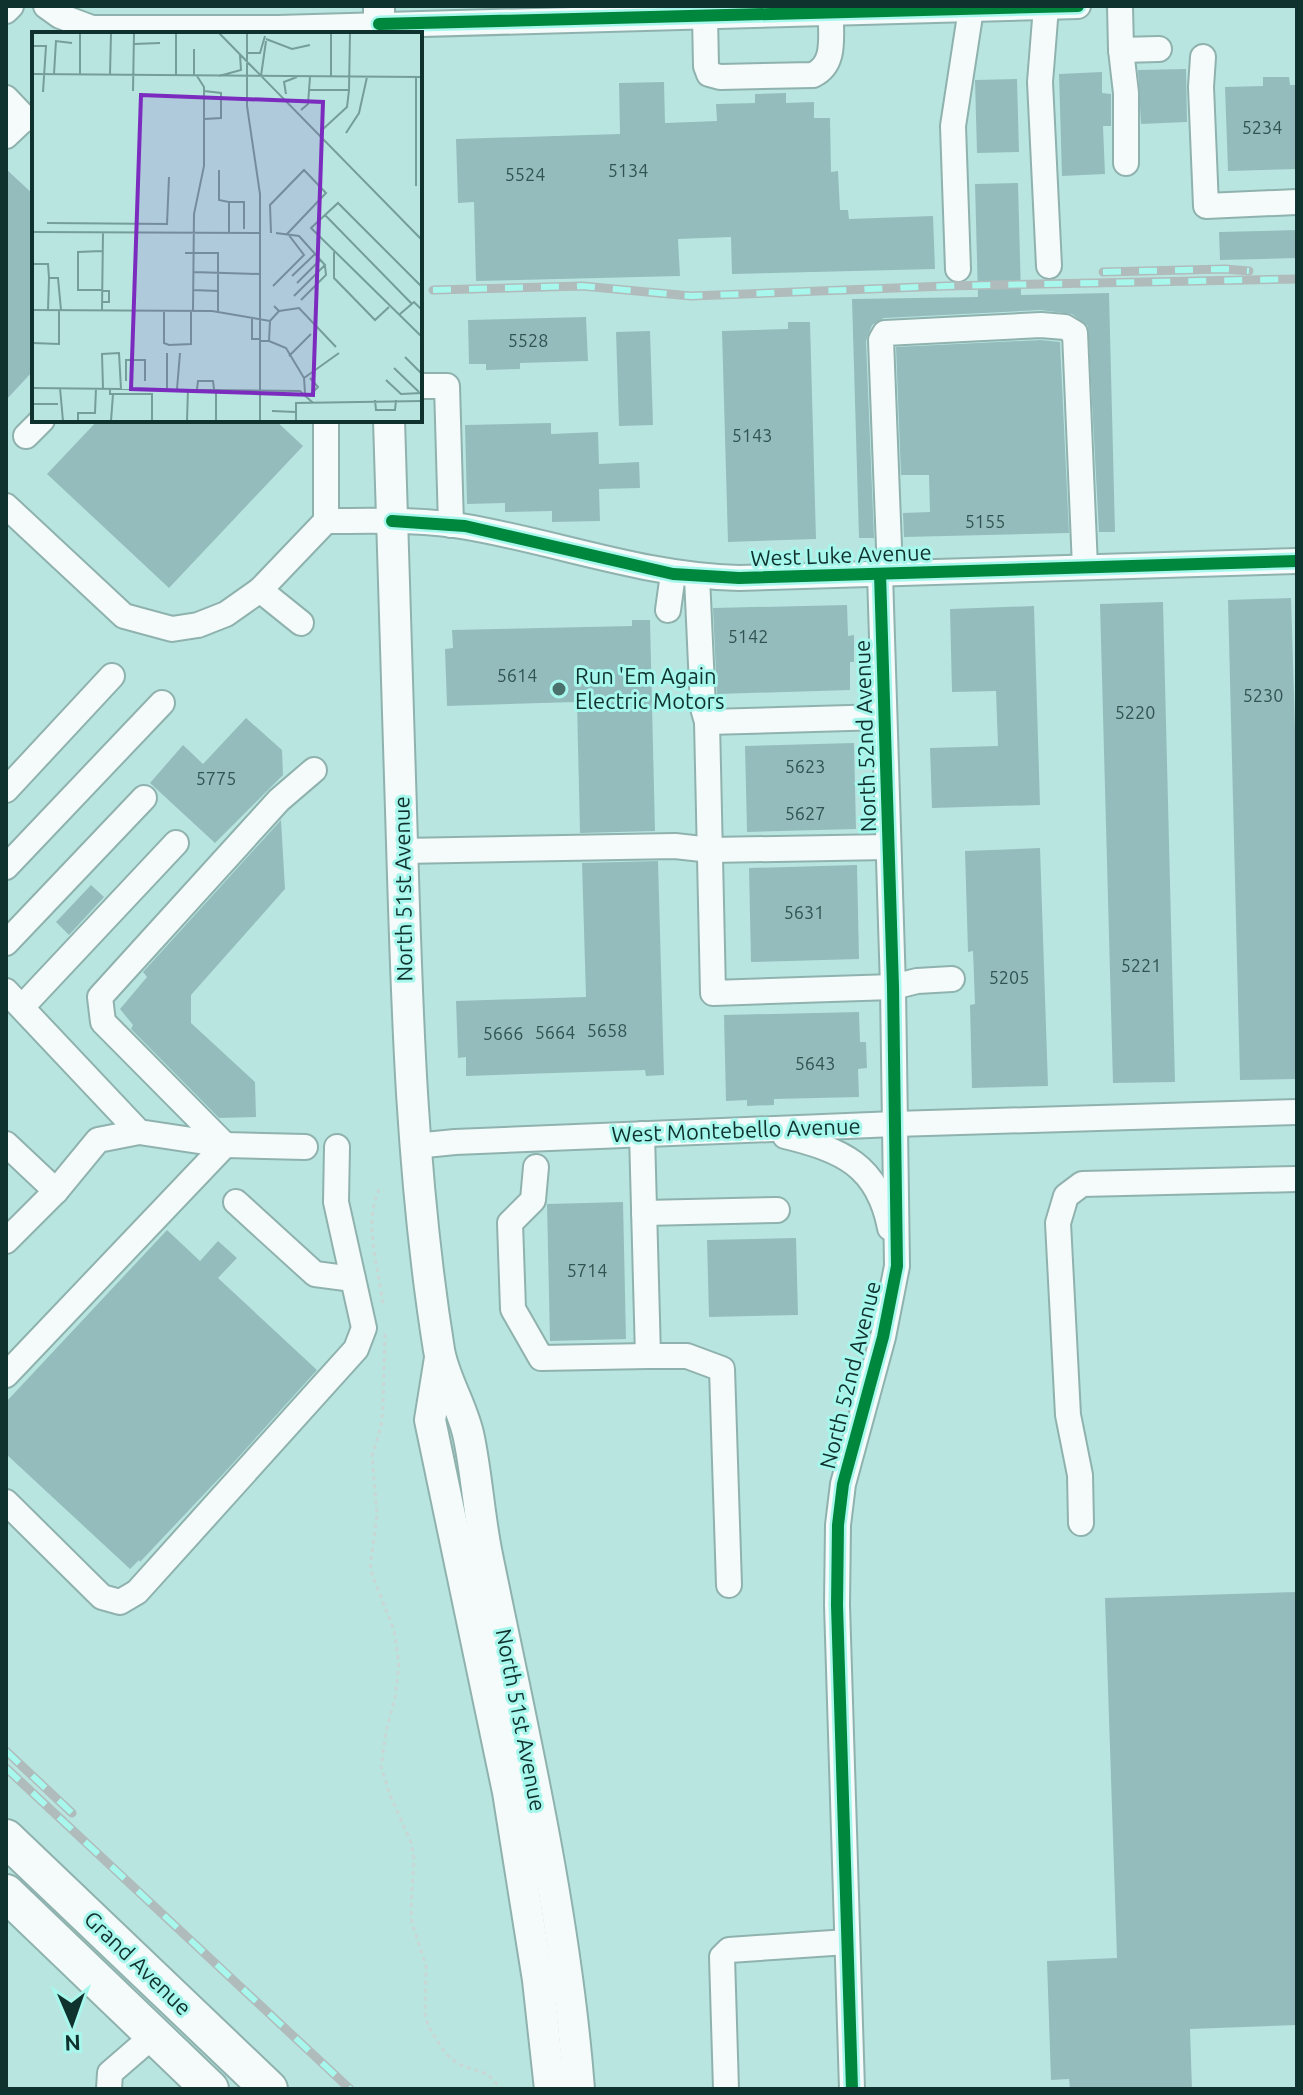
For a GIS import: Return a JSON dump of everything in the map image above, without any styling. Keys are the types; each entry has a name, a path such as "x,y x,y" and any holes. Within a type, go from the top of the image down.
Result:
{"highway":[{"name":"Grand Avenue","path":"6,1838 269,2089"},
{"name":"Grand Avenue","path":"6,1893 210,2089"}],"main road":[{"name":"North 51st Avenue","path":"389,422 407,1029 415,1146 440,1356 465,1418 471,1448 483,1534 554,1895 579,2089"},
{"name":"North 51st Avenue","path":"440,1356 430,1420 508,1792 538,1980 550,2089"}],"street":[{"path":"6,11 11,6"},
{"path":"55,19 92,28 278,28 379,21 698,12 1078,6"},
{"path":"1120,6 1126,93 1126,163"},
{"path":"1046,7 1040,82 1049,266"},
{"path":"958,269 953,126 971,9"},
{"path":"698,12 706,66 709,74 720,77 813,75 823,70 829,61 831,12"},
{"path":"1121,50 1159,49"},
{"path":"1203,57 1201,87 1206,206 1297,202"},
{"path":"6,98 30,119 6,136"},
{"name":"North 52nd Avenue","path":"852,2089 837,1605 838,1525 851,1449 883,1337 897,1266 893,987 884,717 881,340 885,333 1041,325 1065,327 1075,333 1085,567"},
{"path":"422,386 447,386 451,525"},
{"path":"6,506 124,616 172,629 198,625 226,614 260,590 326,521 326,422"},
{"name":"West Luke Avenue","path":"326,521 451,525 685,576 885,574 1297,561"},
{"path":"668,610 685,576"},
{"path":"685,576 707,722 713,993 893,987 917,981 952,979"},
{"path":"260,590 301,623"},
{"path":"6,790 112,676"},
{"path":"6,867 162,703"},
{"path":"707,722 884,717"},
{"path":"225,1145 103,1022 100,997 279,800 314,770"},
{"path":"6,943 144,798"},
{"path":"139,1132 14,999 176,843"},
{"path":"402,851 675,846 711,850 888,847"},
{"name":"West Montebello Avenue","path":"415,1146 895,1124 1297,1112"},
{"name":"North 52nd Avenue","path":"762,1131 814,1144 853,1160 872,1183 887,1212 897,1266"},
{"path":"6,1241 56,1191 98,1140 139,1132 225,1145 305,1147"},
{"path":"642,1134 648,1356"},
{"path":"6,1144 56,1191"},
{"path":"6,1375 225,1145"},
{"path":"6,1502 102,1597 120,1602 137,1592 356,1349 364,1328 336,1202 337,1147"},
{"path":"536,1167 533,1200 510,1223 513,1309 541,1358 687,1356 722,1369 729,1585"},
{"path":"1081,1523 1080,1475 1068,1415 1058,1238 1058,1223 1066,1196 1082,1184 1297,1179"},
{"path":"236,1202 315,1274 353,1279"},
{"path":"644,1213 777,1210"},
{"path":"726,2089 722,1957 729,1950 847,1942"},
{"path":"109,2089 110,2073 154,2035"}],"path":[{"path":"379,1189 371,1215 371,1236 384,1315"},
{"path":"385,1327 381,1427 372,1456 377,1515 370,1569 394,1630 399,1664 381,1767 411,1842 414,1859 411,1909 426,1966 425,2013 428,2026 446,2054 458,2064 487,2074 502,2089"}],"building":[{"path":"1186,69 1187,122 1141,124 1138,70"},
{"path":"1102,72 1102,93 1111,94 1111,126 1103,126 1105,174 1062,176 1059,74"},
{"path":"1263,77 1289,77 1290,85 1297,85 1297,169 1228,171 1225,87 1263,86"},
{"path":"1017,79 1019,152 977,153 975,80"},
{"path":"664,82 665,123 717,121 716,104 755,103 755,94 786,93 786,103 814,102 814,118 830,118 831,172 838,171 840,210 848,210 849,219 933,216 935,269 732,274 731,237 678,239 680,276 476,281 474,202 458,203 456,139 620,134 619,83"},
{"path":"6,169 32,193 32,372 6,400"},
{"path":"1018,183 1021,295 1109,293 1115,532 1099,532 1088,326 1072,314 1040,310 884,318 872,325 866,341 874,538 859,538 852,299 978,297 975,184"},
{"path":"1297,230 1297,258 1220,260 1219,232"},
{"path":"586,317 588,361 520,363 520,369 486,370 486,364 469,364 468,320"},
{"path":"788,322 810,322 816,539 728,542 722,331 788,329"},
{"path":"650,331 653,425 619,426 616,332"},
{"path":"1041,340 1060,342 1069,533 904,537 903,513 930,512 929,475 901,475 896,347"},
{"path":"96,422 277,422 303,446 169,588 47,474"},
{"path":"551,423 551,434 598,432 599,464 639,462 640,488 599,489 600,521 552,522 552,511 505,512 505,503 467,504 465,425"},
{"path":"1291,598 1297,792 1297,1079 1240,1080 1228,600"},
{"path":"1163,602 1175,1082 1113,1083 1100,604"},
{"path":"847,605 848,636 854,635 850,690 717,694 713,608"},
{"path":"1034,606 1040,805 932,808 930,748 998,746 996,691 952,692 950,609"},
{"path":"632,620 650,620 655,831 580,833 577,702 447,706 445,649 453,648 452,630 632,626"},
{"path":"246,718 282,750 283,775 215,843 150,783 183,745 203,764"},
{"path":"854,743 856,829 747,832 745,746"},
{"path":"281,820 285,889 191,995 191,1023 255,1082 256,1117 219,1118 131,1029 133,1025 120,1009 147,977 143,972"},
{"path":"1040,848 1048,1086 972,1088 970,1005 975,1004 973,951 968,952 965,851"},
{"path":"658,861 664,1075 646,1076 645,1070 466,1076 466,1057 458,1058 456,1001 586,997 582,863"},
{"path":"857,865 859,959 751,962 749,868"},
{"path":"91,885 104,897 69,935 56,922"},
{"path":"859,1012 860,1042 866,1042 867,1068 858,1069 859,1097 774,1099 774,1105 747,1106 747,1100 726,1101 724,1015"},
{"path":"623,1202 626,1339 550,1341 547,1204"},
{"path":"167,1230 200,1261 218,1241 237,1258 218,1278 317,1370 225,1472 130,1569 6,1454 6,1402"},
{"path":"796,1238 798,1315 709,1317 707,1240"},
{"path":"1297,1592 1297,2025 1190,2029 1192,2089 1070,2089 1069,2079 1051,2080 1047,1961 1117,1958 1105,1598"}],"railway":[{"path":"1103,272 1249,271"},
{"path":"433,290 582,286 691,296 946,286 1297,279"},
{"path":"6,1751 72,1813"},
{"path":"6,1768 350,2089"}],"cycle path":[{"path":"379,24 1078,6"},
{"path":"392,521 465,526 673,574 739,578 1297,561"},
{"path":"852,2089 837,1605 838,1525 843,1484 883,1337 897,1266 893,987 880,574"}],"place":[{"name":"Run 'Em Again Electric Motors","path":"559,689"}]}
